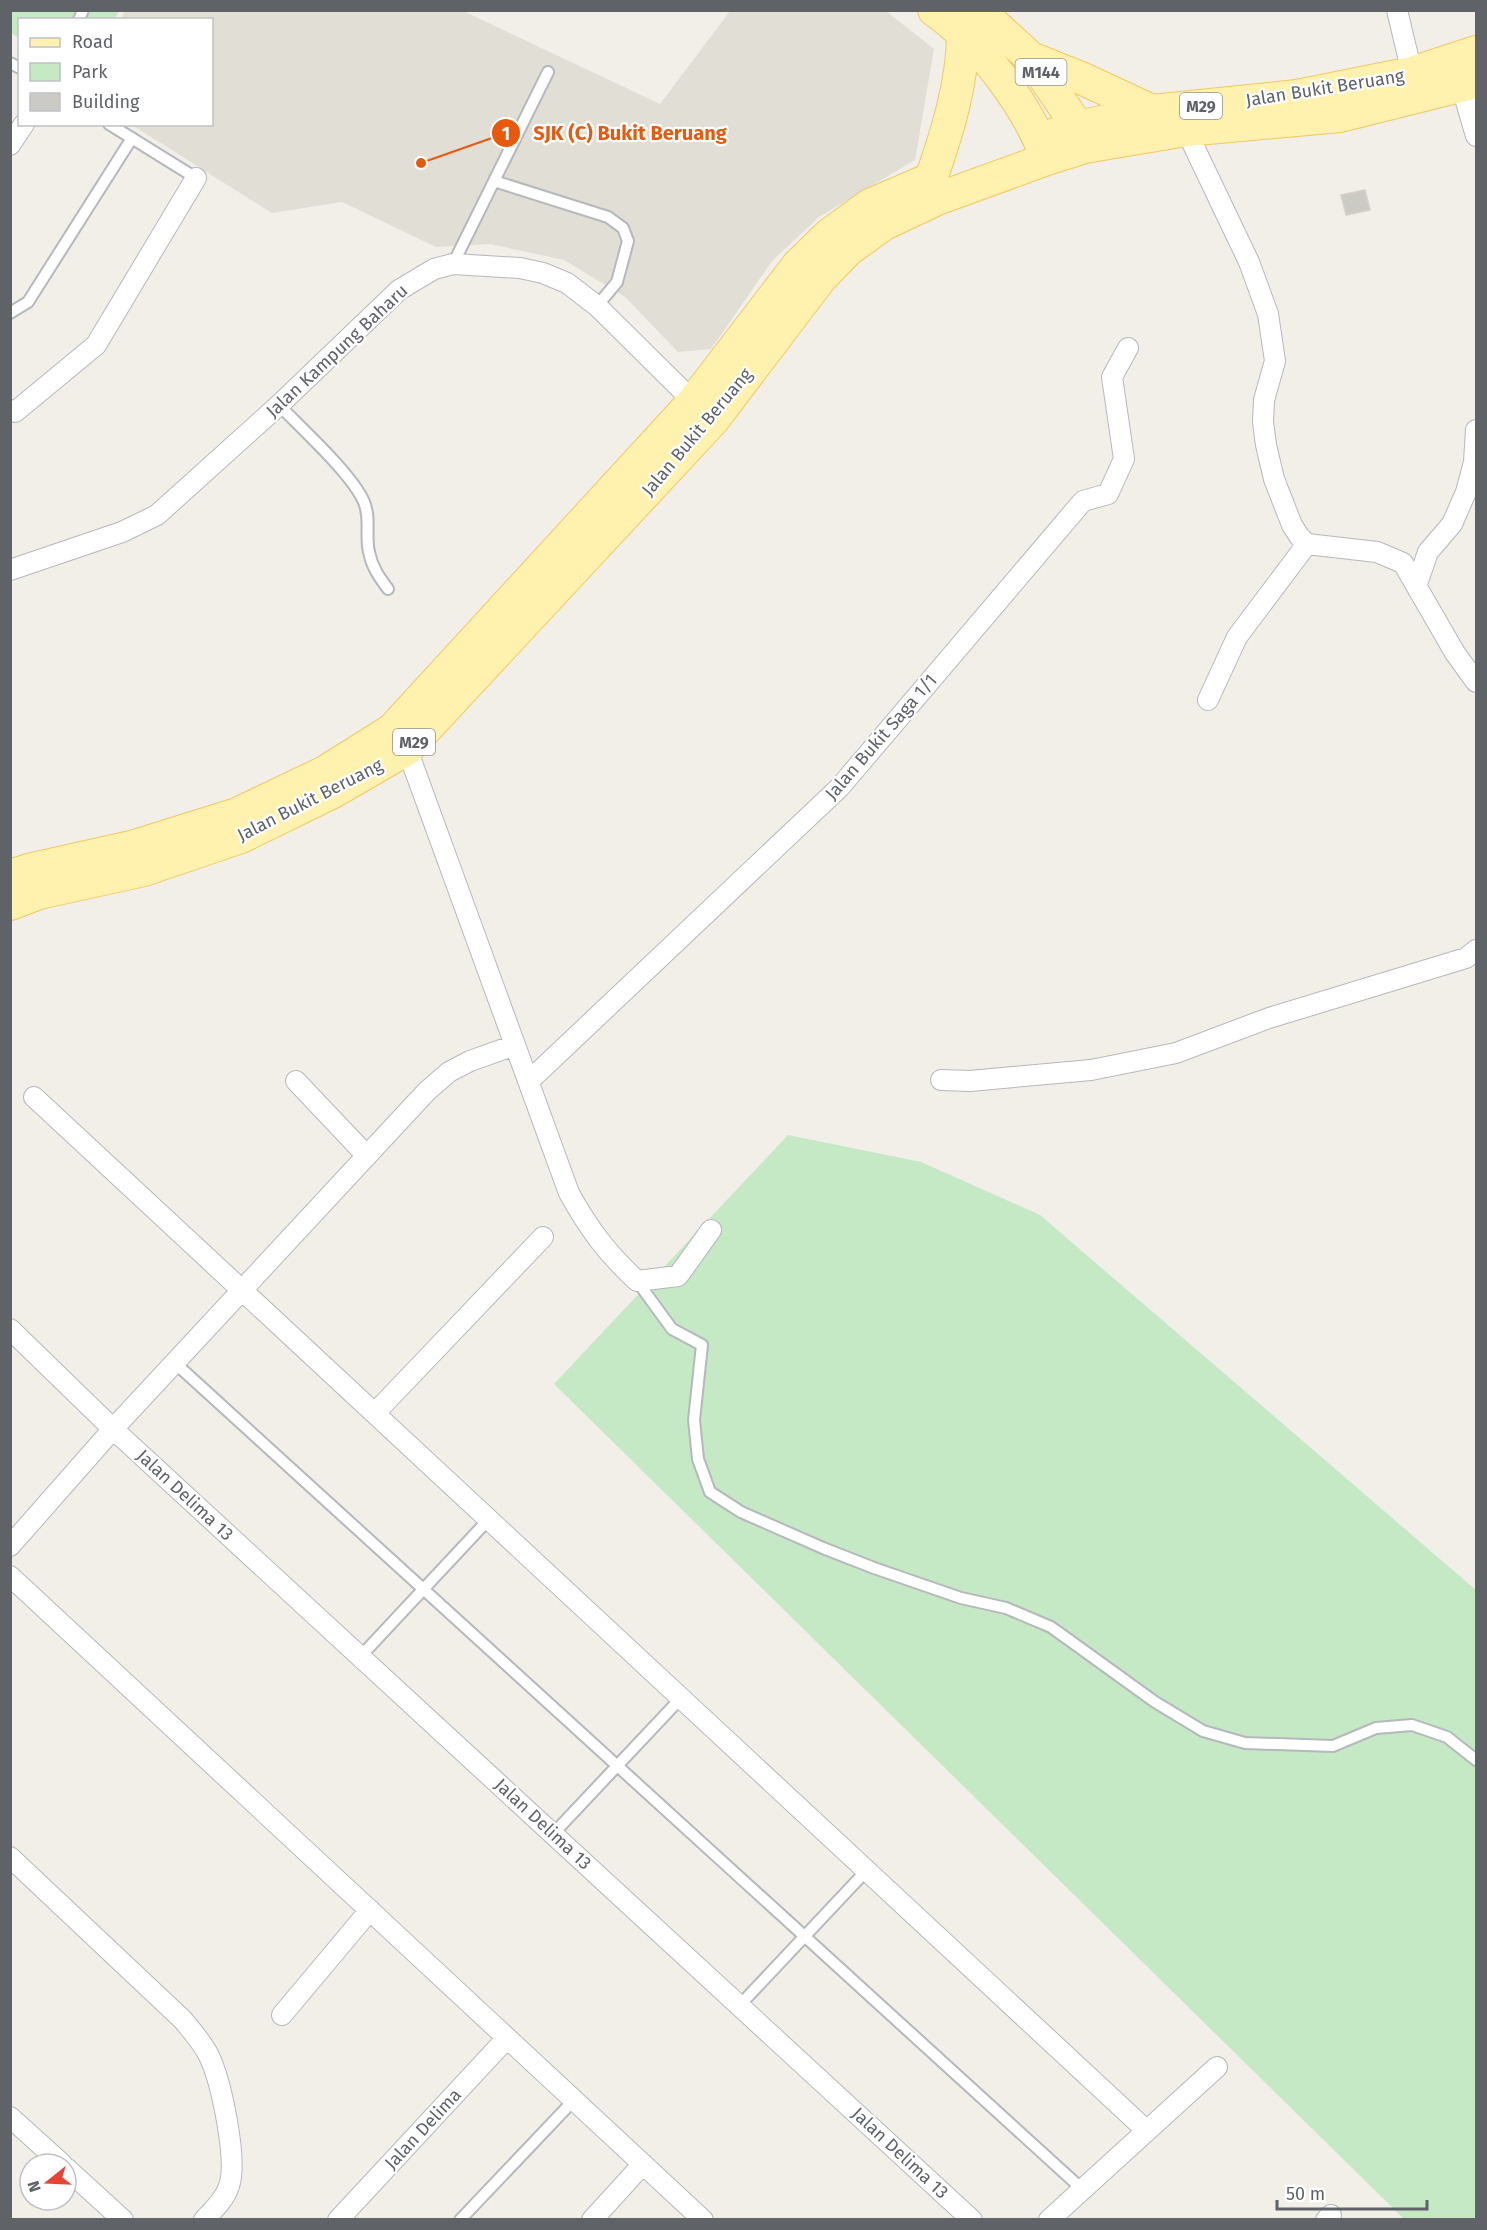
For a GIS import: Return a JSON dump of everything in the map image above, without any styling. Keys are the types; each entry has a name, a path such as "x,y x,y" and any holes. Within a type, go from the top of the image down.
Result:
{"main road":[{"name":"M144","path":"934,10 971,22 1031,58 1082,137"},
{"name":"M144","path":"971,22 997,71 1044,149"},
{"path":"931,179 945,138 971,22"},
{"name":"Jalan Bukit Beruang","path":"10,876 135,846 237,814 325,772 392,730 703,411 798,265 830,234 870,206 931,179 1044,149 1152,111 1297,96 1412,73 1476,52"},
{"path":"1031,58 1082,78 1152,111"},
{"name":"Jalan Bukit Beruang","path":"1082,137 1340,116 1469,83"},
{"name":"Jalan Bukit Beruang","path":"10,904 39,893 144,870 241,837 333,792 408,749 703,411 848,250 884,224 1044,149"}],"street":[{"path":"1397,10 1412,73"},
{"path":"1469,83 1476,136"},
{"path":"10,145 23,126"},
{"path":"1185,130 1249,262 1268,314 1275,361 1264,400 1263,422 1274,480 1292,525 1307,544 1377,552 1403,563 1455,653 1476,682"},
{"path":"10,410 15,412 96,345 196,178"},
{"name":"Jalan Kampung Baharu","path":"10,570 122,532 157,515 279,405 399,290 434,269 453,264 520,268 543,273 567,283 597,306 703,411"},
{"name":"Jalan Bukit Saga 1/1","path":"529,1081 840,787 1083,501 1108,494 1124,459 1112,377 1128,348"},
{"path":"1417,584 1428,552 1452,524 1466,492 1474,462 1476,430"},
{"path":"1208,700 1237,637 1307,544"},
{"path":"408,749 569,1193 588,1227 612,1258 637,1281 678,1276 711,1230"},
{"path":"941,1080 970,1081 1091,1070 1176,1053 1269,1018 1466,958 1476,950"},
{"path":"10,1546 113,1429 427,1091 449,1072 470,1061 515,1045"},
{"path":"296,1081 367,1156"},
{"path":"34,1097 1147,2131"},
{"path":"375,1413 543,1237"},
{"name":"Jalan Delima 13","path":"10,1329 113,1429 972,2220"},
{"path":"10,1576 703,2220"},
{"path":"10,1857 183,2020 208,2054 216,2074 233,2169 229,2186 222,2200 204,2220"},
{"path":"282,2015 370,1910"},
{"name":"Jalan Delima","path":"338,2220 507,2038"},
{"path":"1048,2220 1217,2067"},
{"path":"10,2117 49,2152"},
{"path":"592,2220 643,2164"},
{"path":"78,2179 123,2220"}],"lane":[{"path":"453,264 548,72"},
{"path":"113,126 196,178"},
{"path":"10,313 28,302 132,138"},
{"path":"494,181 608,217 623,228 628,241 617,282 597,306"},
{"path":"279,405 352,481 364,502 369,517 368,551 375,571 388,589"},
{"path":"637,1281 672,1329 702,1345 694,1420 698,1459 710,1492 741,1512 874,1568 961,1598 1006,1608 1051,1627 1155,1702 1203,1731 1245,1743 1333,1746 1376,1728 1412,1725 1447,1737 1476,1760"},
{"path":"176,1363 1082,2189"},
{"path":"360,1657 489,1519"},
{"path":"553,1834 681,1698"},
{"path":"740,2005 867,1870"},
{"path":"460,2220 574,2100"}],"shaded area":[{"path":"125,10 463,11 660,104 730,11 886,11 934,49 915,160 819,217 772,261 711,349 678,352 625,297 564,260 490,244 436,247 342,202 272,213 134,126 213,126 213,18 122,18"}],"green space":[{"path":"10,11 119,11 116,18 18,18 18,37 11,33"},
{"path":"788,1135 921,1162 1040,1215 1476,1590 1476,2219 1404,2219 554,1384"}],"building":[{"path":"1365,190 1370,210 1346,215 1341,195"}],"place":[{"name":"SJK (C) Bukit Beruang","path":"421,163"}]}
